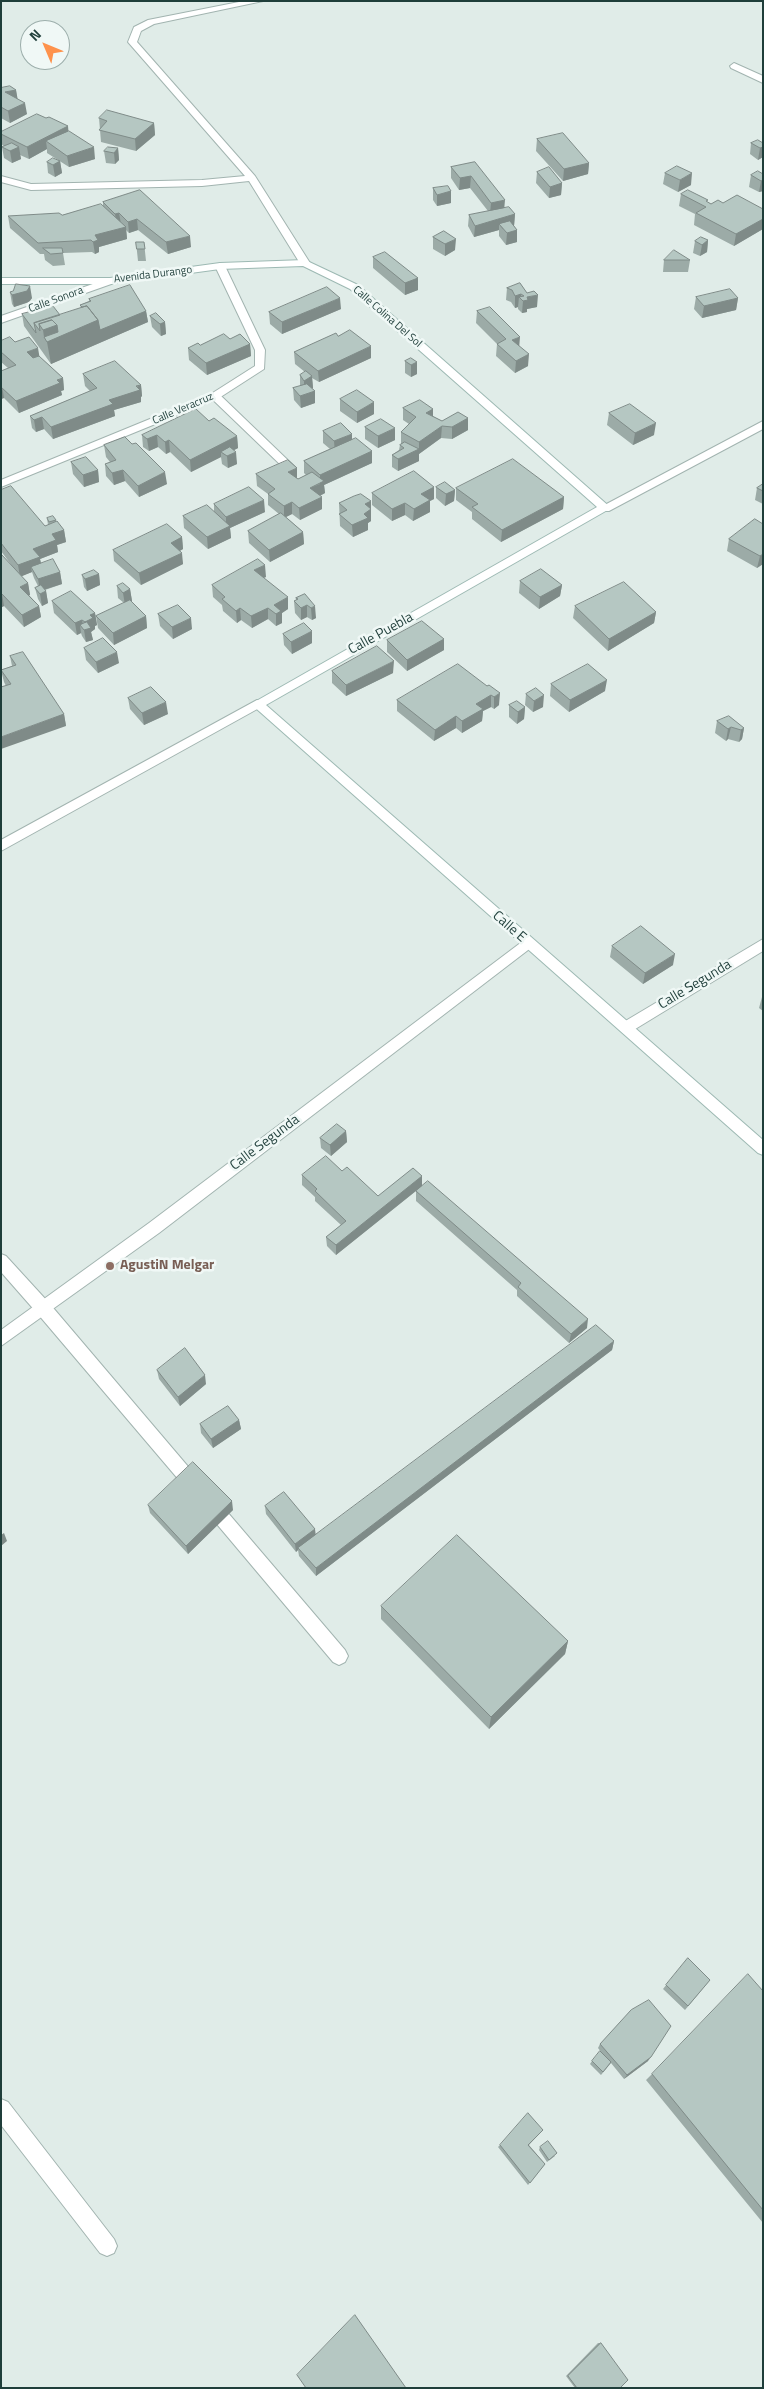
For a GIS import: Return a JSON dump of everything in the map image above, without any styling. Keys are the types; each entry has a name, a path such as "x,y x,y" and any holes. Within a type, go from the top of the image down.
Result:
{"street":[{"path":"259,1 151,22 136,29 132,42 252,178 305,263"},
{"path":"734,66 763,80"},
{"path":"1,179 31,187 202,183 252,178"},
{"name":"Avenida Durango","path":"1,281 110,281 220,266 305,263"},
{"name":"Calle Colina Del Sol","path":"305,263 354,287 605,508"},
{"name":"Calle Veracruz","path":"1,484 215,396 260,366 260,350 220,266"},
{"name":"Calle Sonora","path":"1,320 110,281"},
{"path":"215,396 292,470"},
{"name":"Calle Puebla","path":"1,846 605,508 763,424"},
{"name":"Calle E","path":"257,704 527,943 627,1027 763,1149"},
{"name":"Calle Segunda","path":"1,1339 154,1228 527,943"},
{"name":"Calle Segunda","path":"627,1027 763,944"},
{"path":"1,1261 339,1656"},
{"path":"1,2109 107,2246"}],"building":[{"path":"10,86 16,90 5,92 25,103 8,111 1,107 1,88"},
{"path":"107,110 154,123 135,139 99,130 107,121 99,118"},
{"path":"37,114 46,118 49,117 68,126 27,147 1,134 1,132"},
{"path":"69,131 94,147 67,156 46,141"},
{"path":"563,133 589,163 564,169 537,139"},
{"path":"758,140 763,143 763,147 760,148 751,143"},
{"path":"12,143 19,147 10,151 2,147"},
{"path":"108,147 118,148 114,153 104,151"},
{"path":"53,158 60,161 53,165 47,162"},
{"path":"475,162 505,200 491,203 471,176 460,178 451,167"},
{"path":"677,166 692,173 680,180 665,173"},
{"path":"549,167 562,183 550,187 537,172"},
{"path":"758,171 763,174 763,180 761,181 751,175"},
{"path":"448,186 451,191 437,195 433,188"},
{"path":"140,190 190,236 166,242 137,219 128,222 119,213 115,214 103,202"},
{"path":"688,190 708,200 706,201 711,204 718,200 723,203 737,195 763,209 763,219 736,234 696,213 706,207 681,194"},
{"path":"101,204 126,227 95,235 98,240 93,242 91,240 38,243 8,216 59,213 62,215"},
{"path":"509,207 515,214 475,226 469,215"},
{"path":"510,221 517,230 507,233 499,224"},
{"path":"444,231 456,239 445,244 433,237"},
{"path":"701,237 708,240 702,245 695,241"},
{"path":"136,242 144,242 145,249 137,249"},
{"path":"43,248 62,248 63,253 51,254"},
{"path":"674,250 690,260 664,260"},
{"path":"385,252 418,278 405,283 373,257"},
{"path":"520,283 527,293 534,291 538,295 527,297 528,300 523,301 519,297 524,296 521,294 515,296 512,290 507,288"},
{"path":"16,284 30,286 27,291 12,295 10,292 13,291"},
{"path":"130,285 146,311 100,330 98,320 87,306 82,307 80,305 91,301 89,299"},
{"path":"327,287 340,298 282,322 269,312"},
{"path":"730,289 738,298 704,306 696,297"},
{"path":"53,306 60,315 34,323 36,333 22,314"},
{"path":"87,306 98,320 47,342 44,337 58,332 57,325 52,320 39,324 40,331 34,323"},
{"path":"490,307 520,337 512,340 529,354 516,361 497,344 506,339 477,311"},
{"path":"156,313 165,322 160,324 150,316"},
{"path":"52,320 57,325 43,330 39,324"},
{"path":"350,330 371,346 318,371 294,352 336,333 338,336"},
{"path":"224,334 230,339 240,334 250,344 206,363 188,348 198,343 200,345"},
{"path":"10,337 15,342 29,337 38,348 27,352 33,358 39,356 63,378 57,380 60,383 16,401 1,387 1,371 16,365 1,352 1,341"},
{"path":"411,358 417,362 411,365 405,361"},
{"path":"115,361 141,385 136,386 140,390 109,400 113,404 51,427 42,417 34,420 30,416 97,388 83,374"},
{"path":"306,371 312,376 304,381 300,375"},
{"path":"307,384 315,391 300,396 293,388"},
{"path":"357,390 374,402 357,412 340,399"},
{"path":"420,400 433,409 426,413 442,421 458,412 468,418 452,427 442,426 419,442 401,432 416,417 403,408"},
{"path":"630,404 656,423 635,433 609,413"},
{"path":"196,409 209,421 214,418 237,436 190,460 169,440 165,442 157,435 147,439 142,435"},
{"path":"381,419 395,428 378,436 365,427"},
{"path":"341,423 352,434 334,441 323,431"},
{"path":"125,437 132,444 136,443 165,472 138,486 123,470 112,473 105,464 116,460 104,445"},
{"path":"356,438 372,451 320,475 304,461"},
{"path":"405,442 419,449 398,459 392,455 404,448 400,445"},
{"path":"230,447 236,452 227,456 221,452"},
{"path":"86,457 98,470 83,475 71,462"},
{"path":"513,459 564,497 502,530 472,507 478,504 456,488"},
{"path":"288,460 297,468 288,472 298,479 312,472 324,481 310,488 322,497 299,508 292,502 284,506 268,494 275,489 256,474"},
{"path":"414,471 434,487 421,494 430,500 414,509 405,503 392,509 372,493"},
{"path":"445,482 455,490 446,494 436,487"},
{"path":"763,484 763,491 757,488"},
{"path":"11,486 45,526 57,521 64,530 52,534 56,540 33,549 40,557 18,565 1,543 1,490"},
{"path":"249,487 264,500 226,517 214,504"},
{"path":"361,494 371,501 365,504 371,509 364,514 368,518 352,525 339,514 347,510 339,503"},
{"path":"207,505 230,526 207,537 183,516"},
{"path":"281,513 303,532 269,550 248,531"},
{"path":"53,516 56,520 49,522 47,518"},
{"path":"755,519 763,524 763,554 760,556 729,539"},
{"path":"167,524 182,537 171,543 182,553 139,573 113,550"},
{"path":"1,554 28,583 20,587 39,606 22,615 1,594"},
{"path":"53,559 60,572 38,579 31,567"},
{"path":"258,559 265,565 254,570 288,597 274,605 281,611 276,614 268,608 251,616 240,608 236,611 222,599 225,597 212,585"},
{"path":"541,569 562,585 540,597 520,581"},
{"path":"94,570 99,574 85,579 82,575"},
{"path":"624,582 656,612 609,639 575,606"},
{"path":"123,583 130,589 123,593 117,586"},
{"path":"41,585 46,591 40,594 35,588"},
{"path":"71,591 95,613 90,615 93,618 85,622 82,620 75,623 52,601"},
{"path":"305,594 315,606 311,608 307,605 301,608 294,601"},
{"path":"130,600 146,616 113,633 96,616"},
{"path":"178,605 191,618 172,627 158,614"},
{"path":"422,621 444,639 407,660 387,640"},
{"path":"87,622 91,628 84,630 80,625"},
{"path":"304,623 312,631 291,642 283,634"},
{"path":"103,638 117,652 96,662 84,648"},
{"path":"377,646 394,661 346,685 332,671"},
{"path":"23,652 64,714 1,737 1,687 11,684 1,670 16,665 10,656"},
{"path":"458,664 487,686 489,685 500,693 494,697 491,695 476,704 483,709 462,721 456,716 435,730 397,700"},
{"path":"588,664 607,680 570,700 551,684"},
{"path":"151,687 166,702 142,713 128,698"},
{"path":"536,688 544,695 534,701 526,694"},
{"path":"517,701 525,707 518,712 509,705"},
{"path":"729,716 744,728 741,730 731,727 728,729 717,721"},
{"path":"641,926 675,954 645,973 612,946"},
{"path":"337,1124 346,1131 330,1145 320,1138"},
{"path":"326,1156 342,1171 347,1167 378,1196 413,1168 422,1176 336,1245 326,1237 346,1221 315,1191 317,1189 302,1175"},
{"path":"428,1181 588,1319 571,1334 518,1287 521,1283 416,1191"},
{"path":"596,1325 614,1341 316,1568 298,1548"},
{"path":"185,1348 205,1375 178,1397 157,1370"},
{"path":"228,1406 239,1420 211,1439 200,1424"},
{"path":"193,1462 232,1501 186,1546 148,1505"},
{"path":"284,1492 315,1529 295,1544 265,1506"},
{"path":"457,1535 568,1641 491,1717 381,1606"},
{"path":"688,1958 710,1980 688,2006 666,1985"},
{"path":"748,1974 763,1991 763,2210 652,2074"},
{"path":"649,2000 671,2026 651,2057 627,2075 600,2044 631,2010"},
{"path":"600,2051 611,2062 603,2072 592,2061"},
{"path":"528,2113 543,2130 528,2145 545,2164 530,2183 500,2145"},
{"path":"548,2141 557,2153 549,2160 540,2147"},
{"path":"355,2315 406,2388 306,2388 297,2375"},
{"path":"601,2343 628,2380 620,2388 577,2388 568,2376"}],"place":[{"name":"AgustiN Melgar","path":"110,1266"}]}
